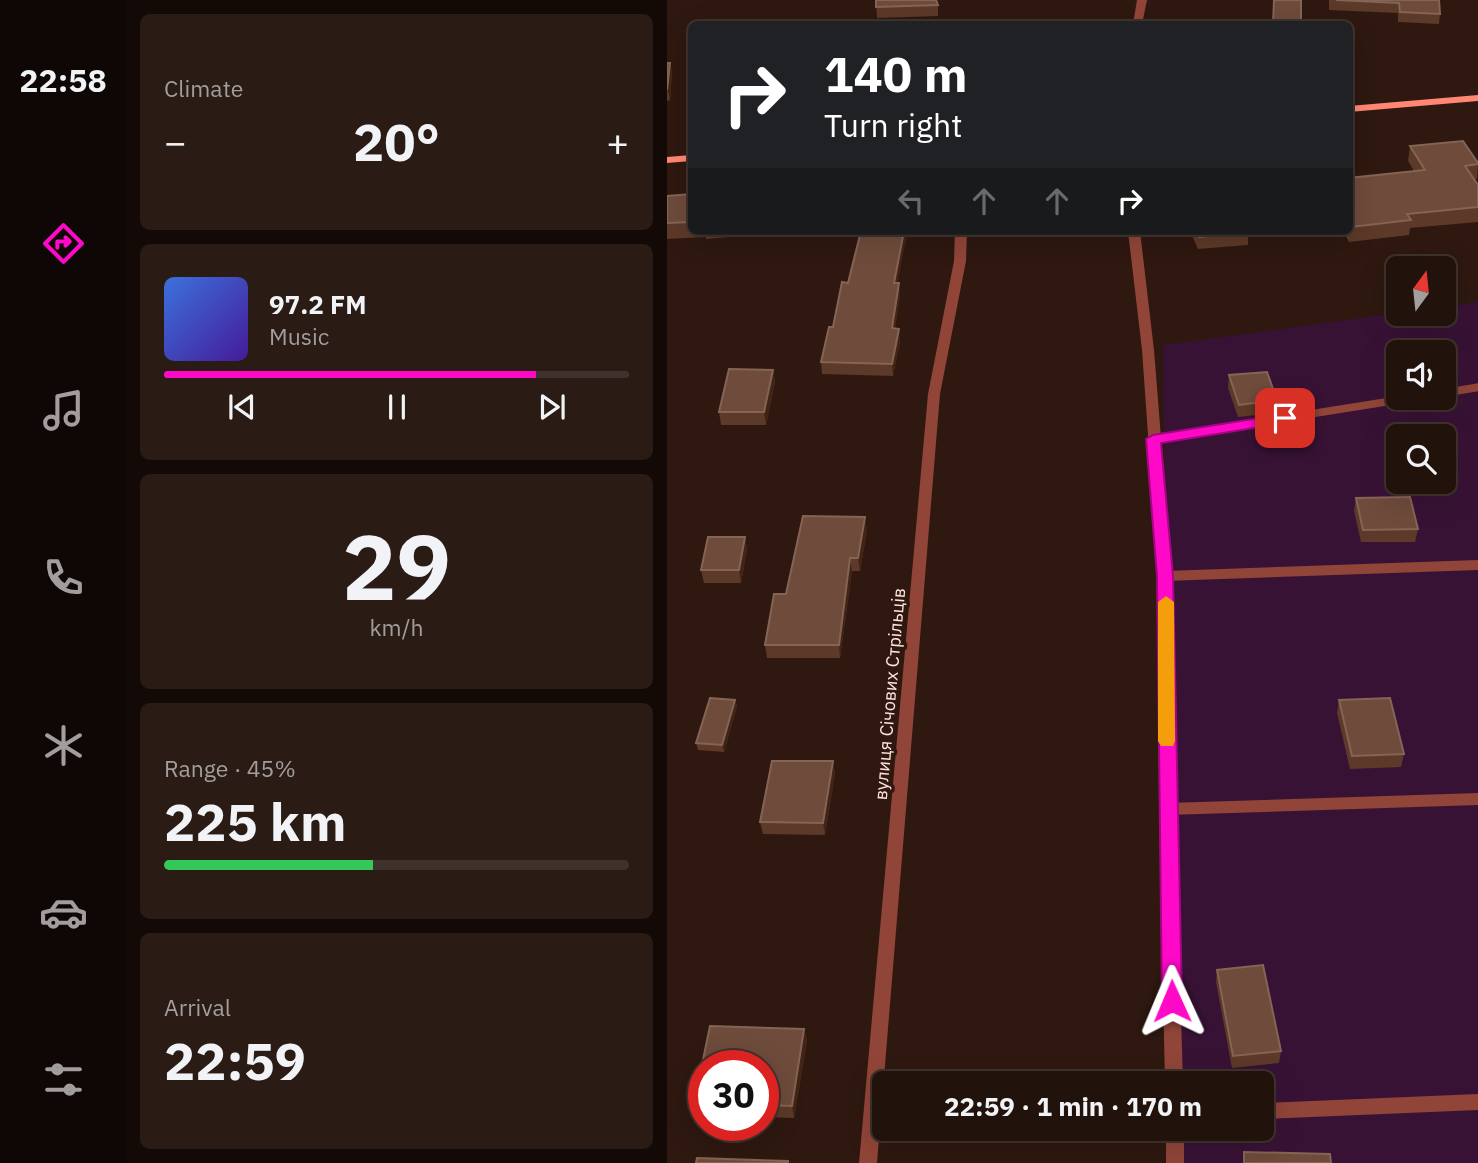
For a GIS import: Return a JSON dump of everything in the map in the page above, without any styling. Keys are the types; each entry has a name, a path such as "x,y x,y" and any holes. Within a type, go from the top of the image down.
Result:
{"street":[{"path":"1138,21 1142,0"},
{"path":"1353,108 1478,98"},
{"path":"667,160 688,158"},
{"name":"вулиця Січових Стрільців","path":"868,1163 934,394 960,261 961,235"},
{"path":"1134,235 1148,350 1165,576 1174,1071"},
{"path":"1456,391 1478,387"},
{"path":"1153,439 1386,402"},
{"path":"1165,576 1478,565"},
{"path":"1167,809 1478,799"},
{"path":"1274,1110 1478,1102"},
{"path":"1175,1141 1175,1163"}],"shaded area":[{"path":"1478,302 1478,1163 1173,1163 1172,1141 1274,1141 1274,1071 1172,1071 1163,345 1386,315 1386,326 1456,326 1456,305"}],"building":[{"path":"876,0 936,0 938,5 876,7"},
{"path":"1274,0 1301,0 1301,21 1273,21"},
{"path":"1336,0 1439,0 1440,14 1400,12 1399,3"},
{"path":"667,63 670,63 667,90"},
{"path":"1463,141 1478,163 1465,166 1478,185 1478,207 1407,214 1411,220 1353,227 1353,178 1425,170 1410,146"},
{"path":"688,194 688,222 667,223 667,196"},
{"path":"860,235 903,235 894,283 899,283 892,328 899,329 892,364 821,362 829,327 833,327 842,282 848,283"},
{"path":"729,369 773,370 764,412 719,412"},
{"path":"1267,372 1277,400 1239,405 1229,375"},
{"path":"1410,497 1418,529 1363,530 1356,498"},
{"path":"803,516 865,517 858,558 850,558 839,645 765,645 774,594 786,594"},
{"path":"708,537 745,537 739,570 701,570"},
{"path":"710,698 735,700 722,745 696,743"},
{"path":"1390,698 1404,754 1352,756 1339,700"},
{"path":"772,761 833,761 823,823 760,822"},
{"path":"1263,965 1281,1051 1233,1056 1217,970"},
{"path":"710,1026 804,1029 792,1106 779,1106 779,1050 705,1050"},
{"path":"1244,1152 1330,1154 1331,1163 1244,1163"},
{"path":"697,1158 788,1161 788,1163 696,1163"}],"slow traffic":[{"path":"1166,602 1167,741"}],"route":[{"path":"1172,1001 1165,576 1153,439 1285,418"}]}
